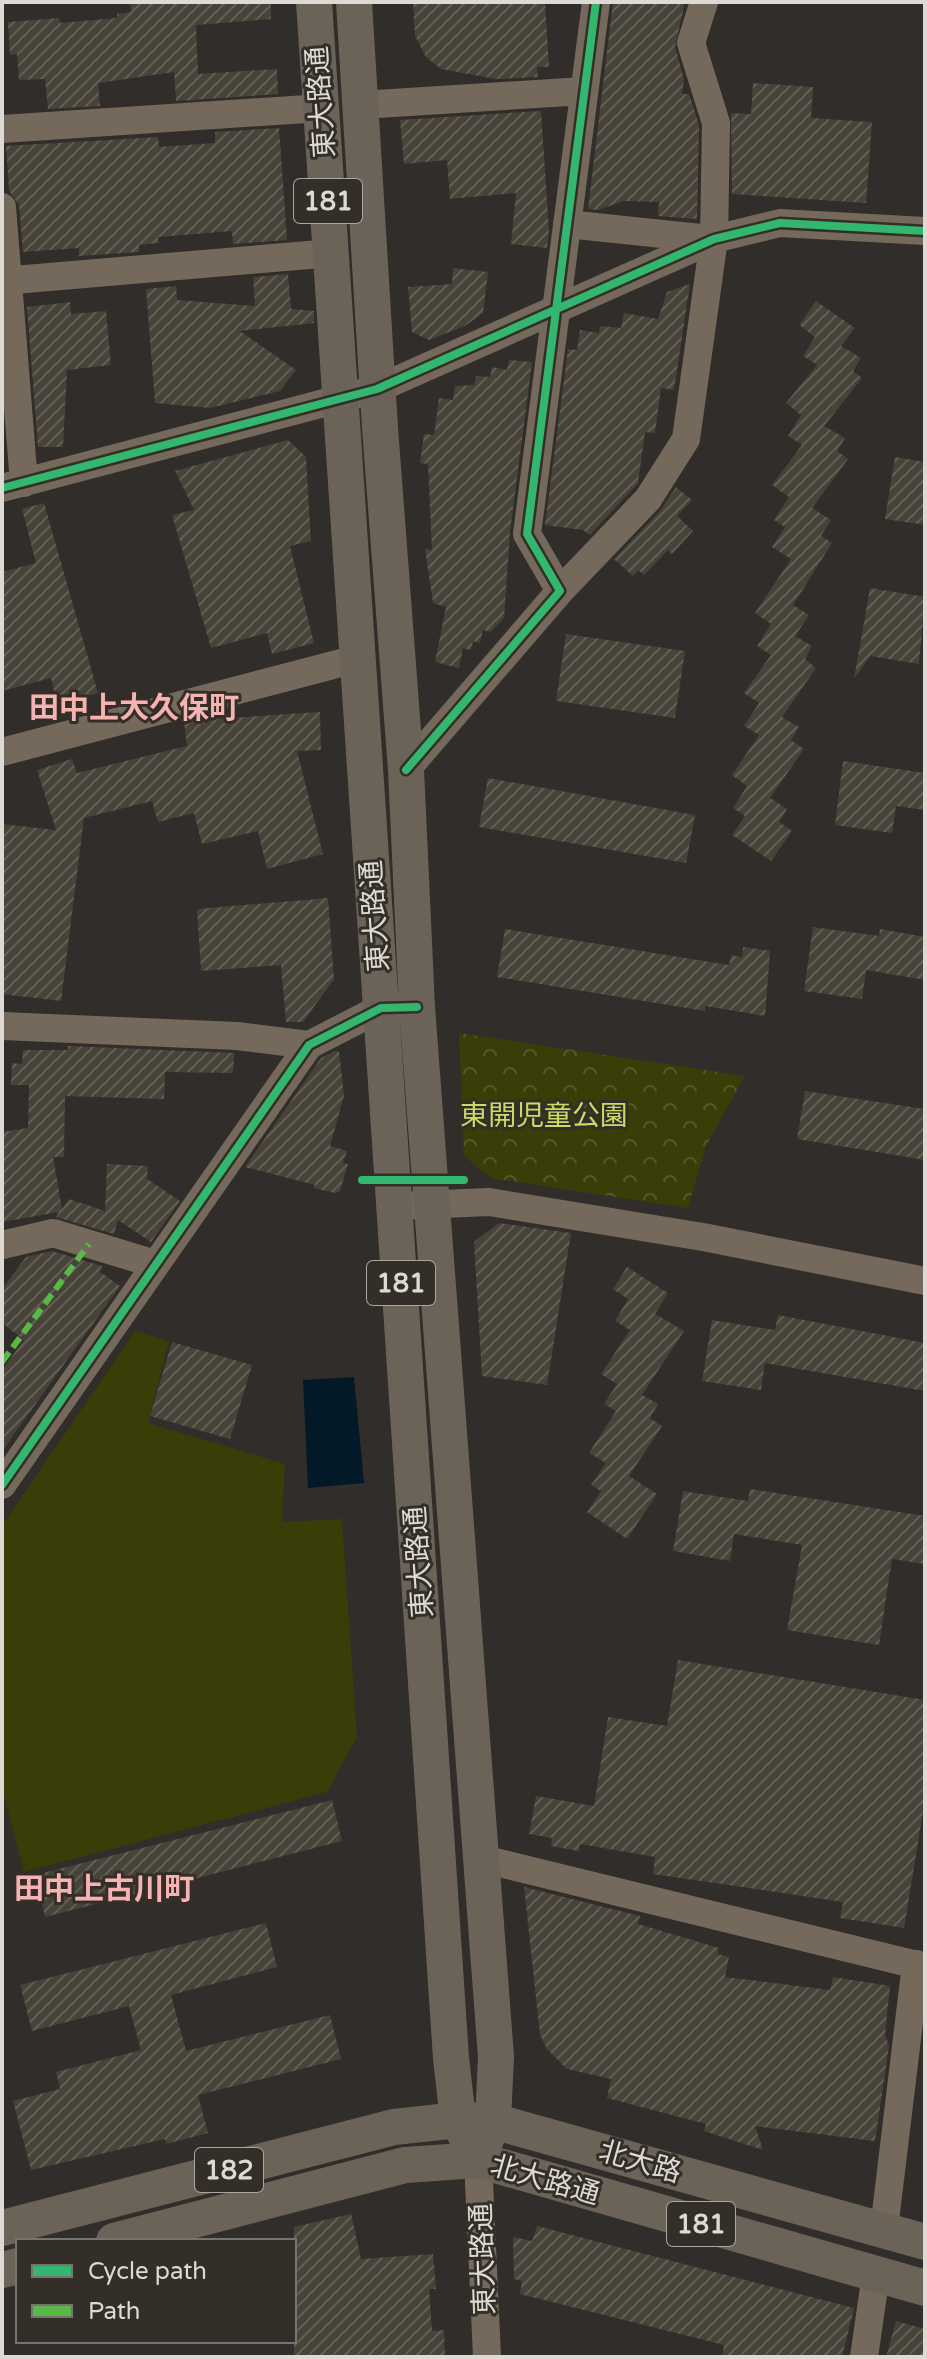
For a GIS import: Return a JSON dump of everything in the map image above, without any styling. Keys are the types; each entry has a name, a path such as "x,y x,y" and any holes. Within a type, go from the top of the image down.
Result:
{"main road":[{"name":"東大路通","path":"314,2 449,2027 476,2120 478,2160"},
{"name":"東大路通","path":"354,2 377,389 406,770 417,1007 496,2057 476,2120"},
{"name":"182","path":"2,2228 394,2127 476,2120"},
{"name":"北大路","path":"476,2120 925,2242"},
{"name":"北大路通","path":"122,2239 405,2165 478,2160 925,2288"}],"street":[{"path":"560,591 527,534 596,2"},
{"path":"406,770 560,591 648,499 686,439 714,239 716,123 691,43 704,2"},
{"path":"361,105 584,91"},
{"path":"2,129 322,108"},
{"path":"2,207 13,486 377,389 714,239 780,223 925,231"},
{"path":"567,224 714,239"},
{"path":"5,281 332,253"},
{"path":"2,752 356,659"},
{"path":"2,1485 309,1045 381,1008 417,1007"},
{"path":"2,1026 237,1036 309,1045"},
{"path":"396,1206 505,1205 703,1237 925,1281"},
{"path":"2,1245 53,1233 155,1264"},
{"path":"483,1859 920,1966 884,2229"},
{"name":"東大路通","path":"478,2160 487,2357"},
{"path":"864,2357 876,2274"}],"green space":[{"name":"東開児童公園","path":"459,1033 745,1076 706,1146 688,1208 491,1178 464,1156"},
{"path":"135,1331 169,1341 148,1423 285,1464 282,1522 342,1519 357,1737 327,1792 24,1872 2,1788 2,1526"}],"water":[{"path":"354,1377 364,1483 308,1488 303,1380"}],"building":[{"path":"130,2 271,2 271,19 196,25 198,74 277,69 278,94 176,101 174,72 98,83 100,106 48,109 45,79 19,80 17,54 10,55 8,22 59,18 60,23 117,18 117,14 131,12"},
{"path":"413,2 545,2 549,67 537,67 538,77 496,79 441,69 426,57 415,36"},
{"path":"613,2 685,2 675,47 684,79 682,94 689,94 699,125 697,219 658,216 659,202 624,201 598,210 588,209"},
{"path":"753,83 813,87 811,118 872,122 866,203 732,194 731,113 751,114"},
{"path":"541,111 549,231 547,248 511,244 516,193 450,199 447,160 404,164 400,120"},
{"path":"279,128 287,240 233,244 232,231 158,237 159,243 139,245 139,252 79,256 79,248 23,252 19,205 9,191 6,146 158,137 159,147 215,143 215,132"},
{"path":"453,268 488,272 483,313 465,326 429,340 412,332 408,287 452,284"},
{"path":"288,274 291,309 314,311 314,323 240,331 296,370 280,391 210,408 155,403 146,289 176,286 177,300 255,306 253,277"},
{"path":"690,284 674,390 661,388 655,433 645,432 638,483 590,535 583,530 545,525 568,349 577,350 580,330 599,333 600,326 621,328 624,313 658,319 667,292"},
{"path":"816,301 855,328 841,346 861,358 853,371 862,378 824,426 845,438 837,451 848,459 812,508 831,520 821,536 832,543 793,605 809,615 795,636 812,646 805,659 816,668 782,717 799,727 791,740 804,749 770,798 787,809 779,822 792,831 771,861 732,835 745,816 733,808 747,786 732,775 759,735 744,726 759,703 744,693 771,655 757,646 771,624 755,613 791,559 772,547 785,527 774,520 789,497 772,485 802,445 788,436 801,415 786,403 817,365 803,356 815,337 799,325"},
{"path":"70,302 71,314 106,311 111,365 67,370 63,447 38,447 27,307"},
{"path":"509,360 532,362 510,532 504,618 490,632 483,630 480,643 473,641 471,650 463,648 459,668 435,662 446,607 433,603 425,549 432,550 428,464 420,463 424,434 434,435 439,398 453,400 455,386 474,385 476,376 490,377 492,367 507,370"},
{"path":"288,440 306,457 311,541 290,546 314,643 272,654 267,633 211,648 172,515 194,510 175,471"},
{"path":"895,457 925,462 925,525 885,519"},
{"path":"676,487 692,500 677,516 693,531 672,554 668,550 644,575 638,570 633,576 614,559 660,511"},
{"path":"44,503 98,693 57,704 51,678 2,691 2,572 36,563 22,509"},
{"path":"870,588 925,597 919,664 870,656 854,679"},
{"path":"566,634 685,651 675,718 556,701"},
{"path":"320,712 321,750 297,751 323,854 267,869 258,831 202,844 194,813 158,822 152,801 84,818 61,1001 2,994 2,824 56,830 37,770 72,759 77,773 187,746 184,722 214,714 214,719"},
{"path":"843,761 925,773 925,810 896,806 892,833 835,825"},
{"path":"488,778 695,815 686,863 479,827"},
{"path":"328,898 334,979 303,1022 286,1022 281,965 201,971 197,909"},
{"path":"813,927 879,936 880,929 925,937 925,980 866,970 862,999 804,991"},
{"path":"505,929 729,965 731,955 742,957 743,947 770,951 765,1016 705,1006 705,1011 497,977"},
{"path":"68,1046 234,1053 233,1073 165,1072 164,1099 65,1096 64,1157 53,1157 62,1209 69,1199 105,1211 107,1164 148,1166 147,1179 180,1201 151,1242 118,1220 114,1234 56,1217 59,1212 2,1222 2,1132 28,1128 29,1085 11,1085 12,1063 22,1064 23,1050 68,1050"},
{"path":"339,1051 344,1096 330,1146 347,1151 343,1163 348,1164 340,1191 335,1193 314,1188 315,1185 245,1167 321,1058"},
{"path":"805,1091 925,1109 925,1160 797,1139"},
{"path":"499,1223 571,1233 547,1385 482,1376 474,1242"},
{"path":"52,1251 102,1266 100,1272 120,1286 2,1451 2,1370 24,1340 2,1323 2,1289 26,1257"},
{"path":"627,1267 668,1293 655,1314 684,1331 642,1395 658,1404 650,1418 662,1426 629,1476 657,1494 627,1539 587,1512 601,1491 591,1485 606,1463 589,1453 616,1411 604,1404 617,1384 601,1374 630,1330 615,1321 628,1299 613,1289"},
{"path":"778,1315 925,1343 925,1391 765,1363 761,1390 702,1381 712,1320 775,1330"},
{"path":"172,1342 252,1365 230,1439 150,1416"},
{"path":"750,1489 925,1516 925,1564 892,1559 879,1645 787,1630 802,1545 734,1534 730,1561 673,1551 683,1491 748,1501"},
{"path":"678,1660 925,1700 925,1799 904,1928 840,1918 843,1902 653,1874 655,1857 580,1844 579,1851 551,1846 552,1838 529,1834 536,1796 594,1806 608,1717 667,1726"},
{"path":"332,1800 342,1841 45,1917 35,1875"},
{"path":"524,1887 640,1916 638,1924 719,1948 718,1954 729,1957 725,1977 830,1990 833,1977 890,1986 885,2035 889,2046 875,2141 755,2126 763,2150 704,2131 706,2124 607,2098 611,2079 567,2069 547,2049 540,2035"},
{"path":"266,1923 277,1967 171,1995 186,2051 330,2015 341,2059 198,2095 208,2133 166,2144 165,2139 31,2170 13,2101 60,2089 56,2072 141,2050 129,2006 32,2031 20,1985"},
{"path":"351,2214 361,2259 433,2254 436,2289 429,2289 432,2331 444,2330 445,2357 294,2357 294,2227"},
{"path":"537,2226 854,2308 842,2357 722,2357 724,2345 520,2294 522,2281 514,2279 513,2237 532,2241"},
{"path":"896,2321 925,2329 925,2357 886,2357"}],"marked path":[{"path":"2,1362 89,1244"}],"cycle path":[{"path":"406,770 560,591 527,534 596,2"},
{"path":"2,488 377,389 714,239 780,223 925,231"},
{"path":"2,1485 309,1045 381,1008 417,1007"},
{"path":"362,1180 464,1180"}],"district":[{"name":"田中上大久保町","path":"134,708"},
{"name":"田中上古川町","path":"104,1889"}]}
